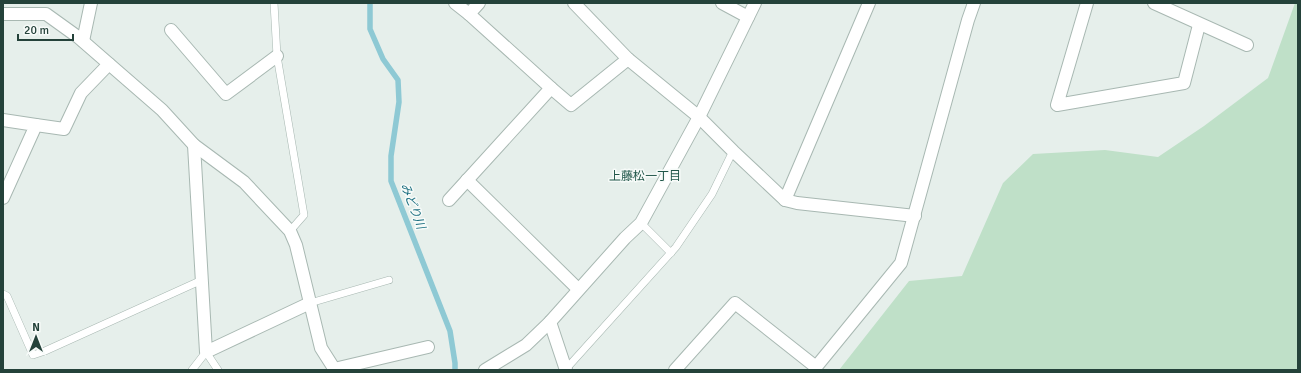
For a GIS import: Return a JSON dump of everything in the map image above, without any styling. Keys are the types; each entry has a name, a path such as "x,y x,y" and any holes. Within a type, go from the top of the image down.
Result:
{"street":[{"path":"82,41 91,3"},
{"path":"455,3 571,105 628,59"},
{"path":"469,14 479,3"},
{"path":"574,3 628,59 699,117 733,152 786,200 797,203 914,216"},
{"path":"722,3 748,17"},
{"path":"485,370 526,344 550,322 625,238 641,224 699,117 755,3"},
{"path":"786,200 869,3"},
{"path":"675,370 735,304 816,368 901,263 974,3"},
{"path":"1087,3 1057,105 1184,84 1199,25"},
{"path":"1154,3 1247,46"},
{"path":"4,16 46,14 82,41 162,110 194,145 244,182 290,230 296,245 321,348 334,369 428,347"},
{"path":"171,30 226,94 278,56"},
{"path":"3,120 64,129 81,93 109,64"},
{"path":"449,200 551,88"},
{"path":"3,198 36,125"},
{"path":"194,145 206,352 310,304"},
{"path":"467,180 578,289"},
{"path":"550,322 566,369"}],"lane":[{"path":"274,3 278,56 304,215 290,230"},
{"path":"566,369 671,253 712,194 733,152"},
{"path":"641,224 671,253"},
{"path":"3,294 7,296 33,355 45,351 202,280"},
{"path":"310,304 389,280"},
{"path":"192,370 206,352 218,370"}],"green space":[{"path":"1295,3 1298,3 1298,370 839,370 909,281 962,276 1003,183 1033,154 1105,150 1158,157 1204,126 1268,78"}],"waterway":[{"name":"みどり川","path":"370,3 370,29 383,59 398,80 399,102 391,156 391,181 450,331 455,370"}],"district":[{"name":"上藤松一丁目","path":"645,176"}]}
